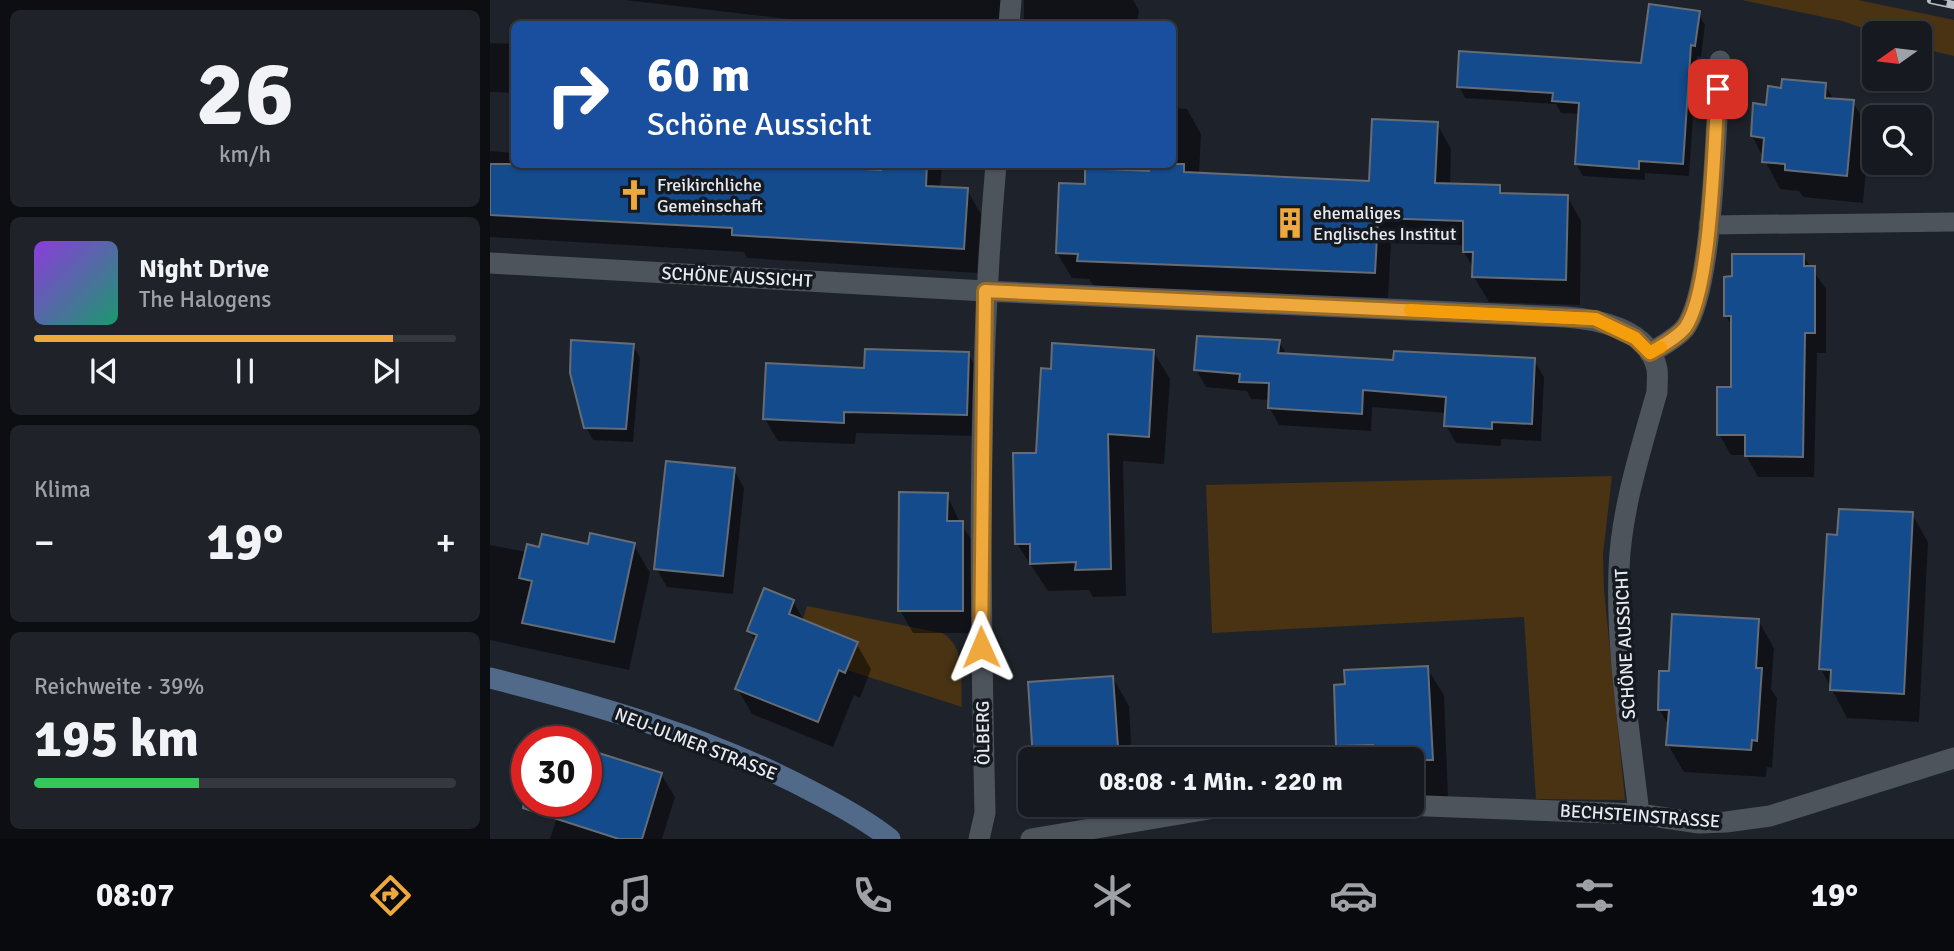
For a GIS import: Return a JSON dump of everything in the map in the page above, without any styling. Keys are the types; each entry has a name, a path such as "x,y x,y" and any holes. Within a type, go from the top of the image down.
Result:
{"main road":[{"name":"NEU-ULMER STRASSE","path":"490,678 593,705 747,759 842,807 890,839"}],"street":[{"path":"1009,21 1011,0"},
{"path":"1650,353 1684,329 1694,309 1703,272 1720,61"},
{"path":"985,291 996,168"},
{"name":"SCHÖNE AUSSICHT","path":"490,263 985,291 1595,319 1635,338 1650,353 1657,369 1657,392 1624,530 1619,569 1628,724 1639,814"},
{"name":"ÖLBERG","path":"978,839 985,813 980,619 985,291"},
{"name":"BECHSTEINSTRASSE","path":"1424,806 1639,814 1699,822 1770,816 1954,758"},
{"path":"1031,839 1162,817"}],"lane":[{"path":"1708,225 1954,222"}],"shaded area":[{"path":"1742,0 1858,0 1954,20 1954,56 1932,51 1932,21 1862,21 1862,28 1842,21"},
{"path":"1612,476 1603,554 1604,590 1625,800 1536,799 1524,617 1212,633 1206,485"},
{"path":"807,606 942,633 950,639 959,656 962,707 847,670 858,641 803,619"}],"building":[{"path":"1649,4 1700,11 1695,46 1691,45 1683,164 1639,161 1639,169 1575,164 1579,103 1552,101 1553,93 1457,87 1459,51 1641,63"},
{"path":"1782,79 1826,83 1825,98 1854,100 1847,176 1785,170 1785,164 1762,162 1764,138 1751,136 1753,103 1766,105 1768,86 1781,88"},
{"path":"1372,119 1438,122 1435,183 1500,185 1500,193 1568,195 1566,280 1472,277 1473,252 1463,252 1463,221 1378,218 1375,273 1077,261 1078,254 1056,253 1059,183 1085,184 1085,168 1149,171 1149,168 1176,168 1176,164 1184,164 1184,172 1369,181"},
{"path":"490,164 511,164 511,168 927,168 926,186 968,188 964,249 732,235 732,228 490,215"},
{"path":"1732,254 1804,254 1804,266 1815,266 1815,333 1805,333 1803,457 1745,456 1745,435 1717,435 1717,387 1731,387 1731,316 1724,316 1724,277 1732,276"},
{"path":"1197,336 1280,340 1278,353 1393,360 1394,351 1535,358 1532,424 1492,422 1492,429 1444,426 1446,397 1363,390 1362,414 1268,408 1269,383 1239,382 1240,374 1194,370"},
{"path":"571,340 634,344 626,429 584,428 570,373"},
{"path":"1052,343 1154,350 1149,437 1108,434 1111,569 1075,570 1076,562 1030,564 1030,544 1015,544 1013,453 1036,453 1041,368 1051,369"},
{"path":"865,349 969,352 967,415 844,412 844,423 763,419 766,363 864,368"},
{"path":"666,461 735,468 723,576 654,569"},
{"path":"899,492 948,493 947,521 963,521 963,611 898,611"},
{"path":"1839,509 1913,512 1904,694 1830,690 1831,670 1819,669 1827,534 1837,535"},
{"path":"590,533 635,543 614,642 522,623 532,581 519,578 527,544 539,547 542,534 588,544"},
{"path":"764,588 794,600 789,614 858,642 845,673 839,670 818,722 735,689 757,635 747,631"},
{"path":"1672,614 1759,619 1756,668 1762,668 1757,741 1752,740 1751,750 1666,745 1669,710 1658,710 1659,671 1669,671"},
{"path":"1428,666 1433,760 1424,760 1424,747 1336,746 1334,685 1345,684 1344,670"},
{"path":"1113,676 1118,747 1032,747 1028,682"},
{"path":"602,754 662,773 642,839 619,839 551,817 602,817"}],"railway":[{"path":"1931,0 1954,5"}],"slow traffic":[{"path":"1410,310 1595,319 1617,327 1635,338 1650,353 1661,347"}],"place":[{"name":"Freikirchliche Gemeinschaft","path":"634,195"},
{"name":"ehemaliges Englisches Institut","path":"1290,223"}],"route":[{"path":"981,647 985,291 1595,319 1617,327 1635,338 1650,353 1684,329 1694,309 1703,272 1718,89"}]}
